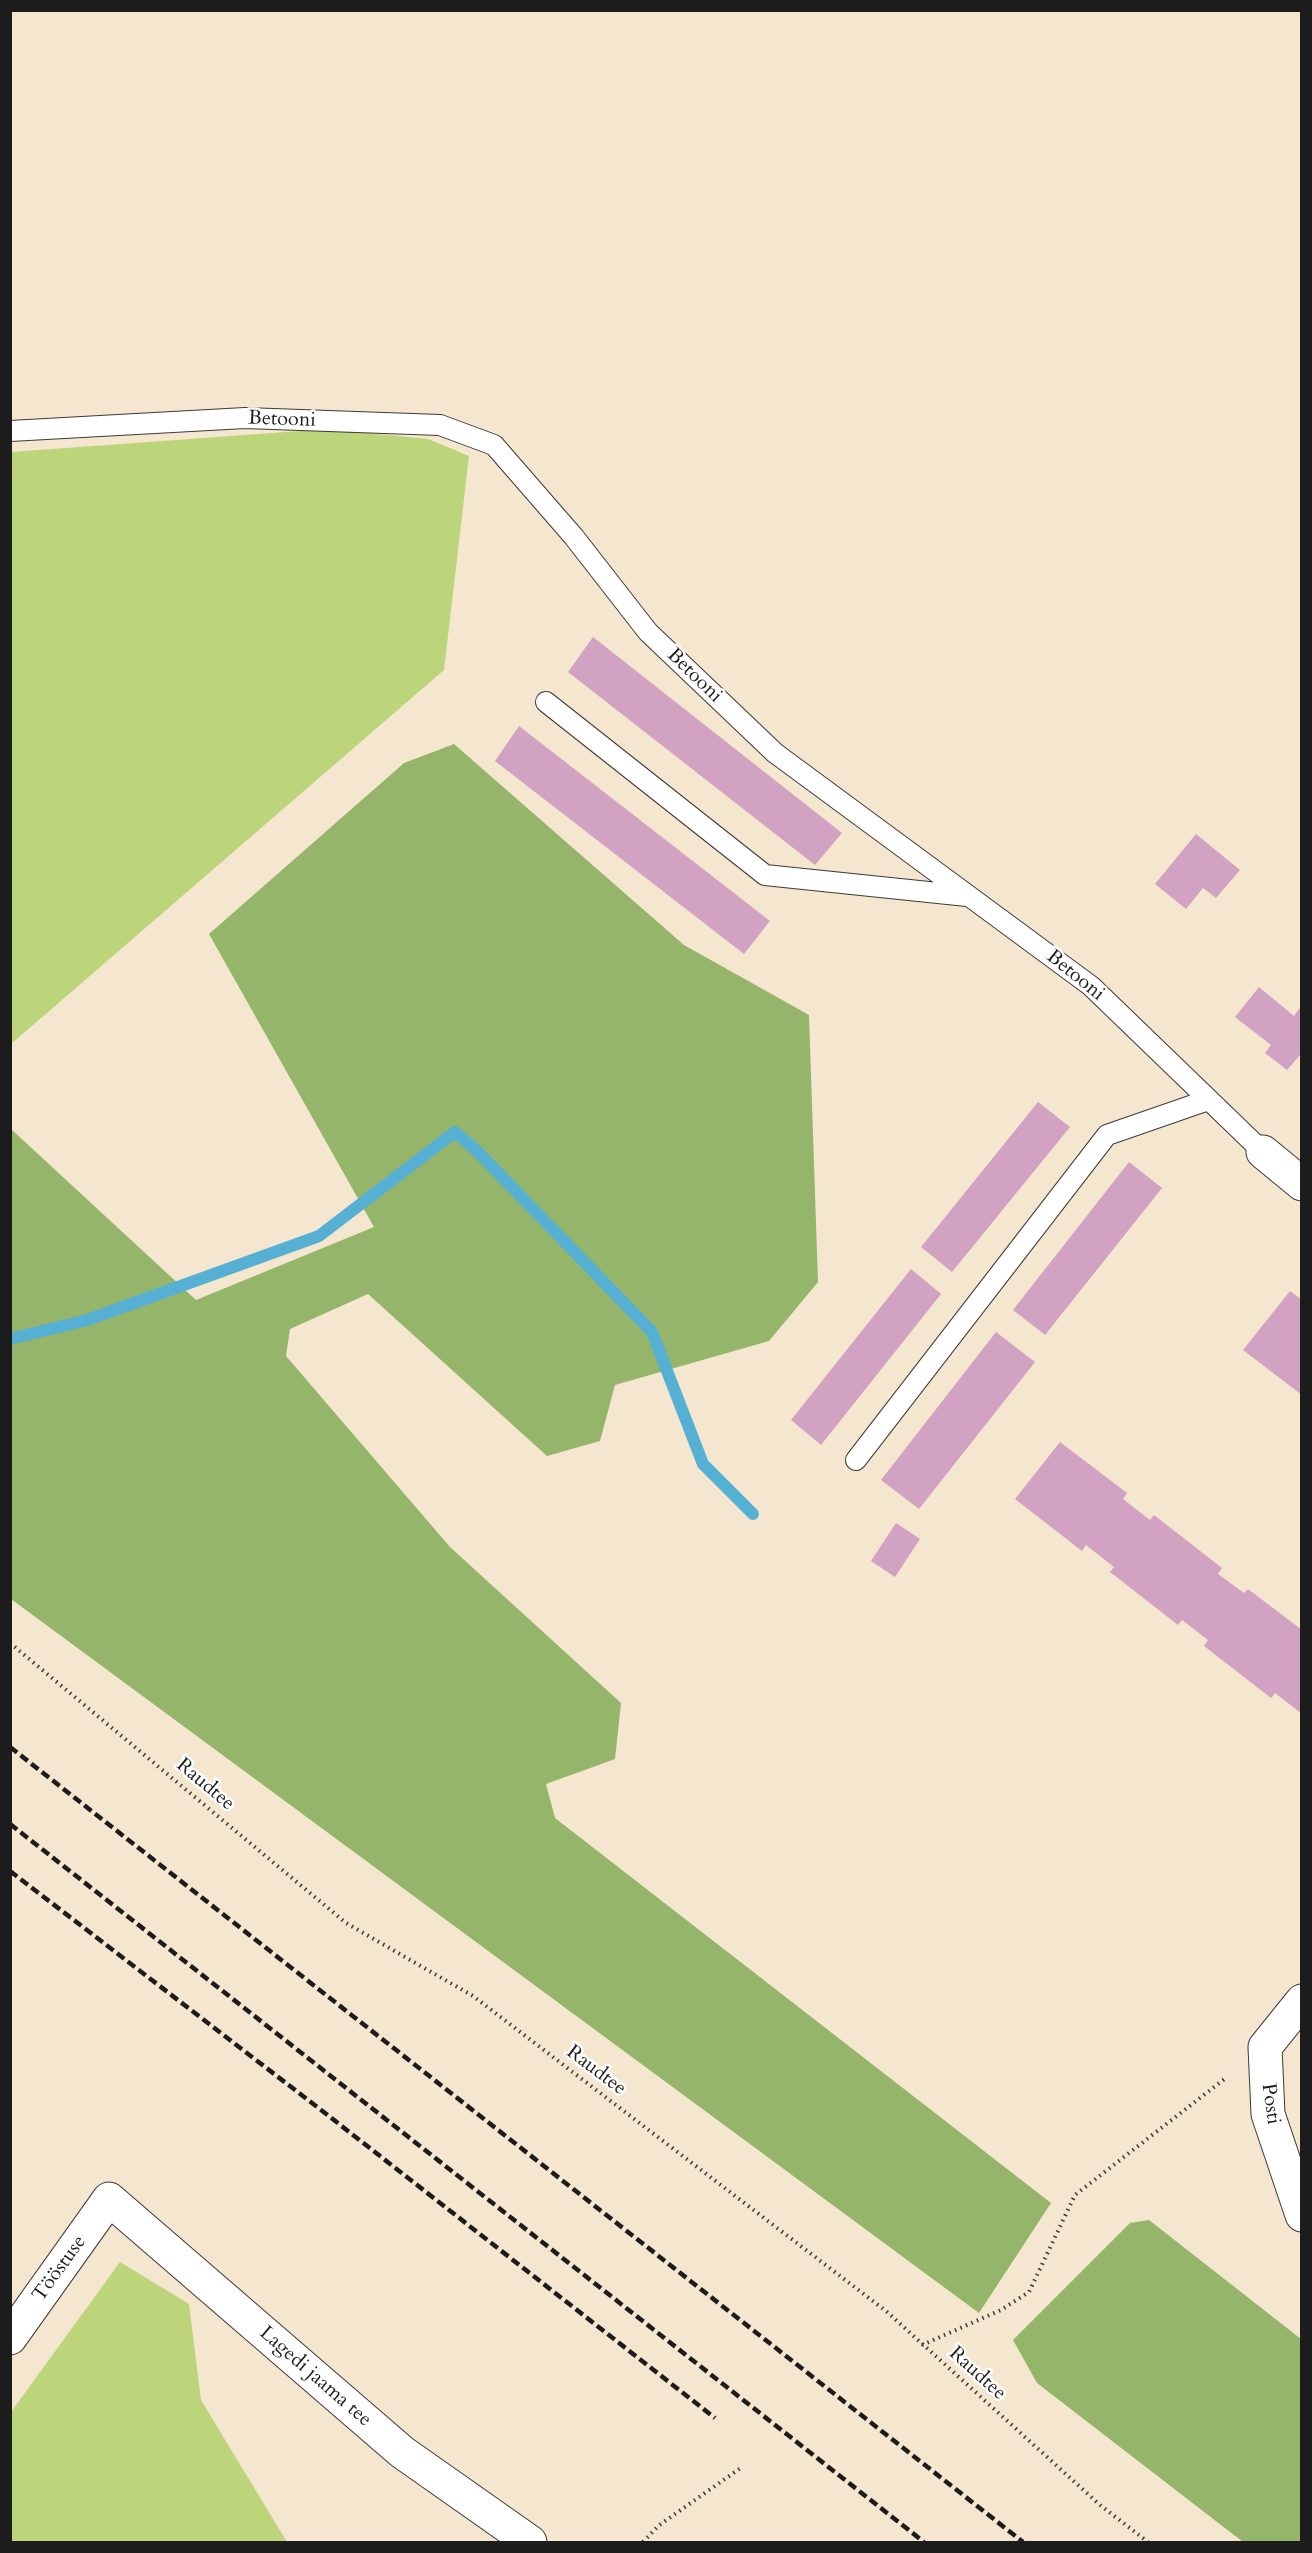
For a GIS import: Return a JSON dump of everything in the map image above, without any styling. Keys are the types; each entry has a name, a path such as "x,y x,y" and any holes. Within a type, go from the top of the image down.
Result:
{"street":[{"name":"Betooni","path":"1263,1152 1302,1184"},
{"path":"1265,2047 1302,2001"},
{"name":"Posti","path":"1265,2047 1268,2114 1302,2215"},
{"name":"Tööstuse","path":"10,2338 110,2199"},
{"name":"Lagedi jaama tee","path":"110,2199 402,2452 530,2542"}],"lane":[{"name":"Betooni","path":"10,431 245,418 440,425 494,445 574,537 648,632 775,753 1091,986 1263,1152"},
{"path":"546,702 765,875 970,897"},
{"path":"856,1460 1107,1135 1208,1100"}],"path":[{"name":"Raudtee","path":"10,1643 346,1923 473,1996 886,2311 1100,2505 1148,2542"},
{"path":"922,2344 1001,2310 1029,2292 1075,2195 1265,2047"},
{"path":"643,2542 658,2526 742,2467"}],"green space":[{"path":"327,429 428,439 469,456 444,670 11,1044 11,452"},
{"path":"454,744 684,945 809,1015 818,1282 769,1341 615,1385 600,1441 547,1456 368,1294 290,1329 286,1356 450,1547 621,1703 615,1759 546,1784 555,1818 1051,2203 979,2313 11,1599 11,1129 196,1300 374,1227 209,934 404,763"},
{"path":"1149,2220 1301,2339 1301,2542 1243,2542 1037,2383 1013,2340 1130,2223"},
{"path":"120,2262 189,2304 201,2400 287,2542 11,2542 11,2412"}],"building":[{"path":"593,637 842,833 815,865 568,672"},
{"path":"519,726 770,921 744,954 495,761"},
{"path":"1196,834 1240,870 1216,898 1203,888 1186,909 1155,884"},
{"path":"1259,987 1294,1016 1300,1008 1302,1009 1302,1053 1287,1070 1265,1053 1271,1045 1235,1017"},
{"path":"1038,1102 1070,1127 952,1272 921,1247"},
{"path":"1129,1162 1162,1188 1045,1335 1013,1310"},
{"path":"911,1269 941,1294 821,1445 791,1420"},
{"path":"1290,1291 1302,1300 1302,1395 1243,1350"},
{"path":"996,1332 1035,1362 919,1509 881,1480"},
{"path":"1060,1442 1127,1493 1123,1499 1150,1520 1154,1515 1222,1568 1218,1574 1244,1593 1248,1589 1302,1630 1302,1714 1275,1693 1271,1698 1204,1646 1208,1640 1182,1620 1178,1625 1110,1572 1114,1567 1086,1545 1082,1551 1015,1499"},
{"path":"896,1523 920,1539 895,1577 871,1561"}],"waterway":[{"path":"10,1339 87,1320 319,1236 455,1132 477,1151 652,1332 703,1464 753,1514"}],"railway":[{"path":"10,1747 1023,2542"},
{"path":"10,1824 924,2542"},
{"path":"10,1871 325,2113 715,2418"}]}
